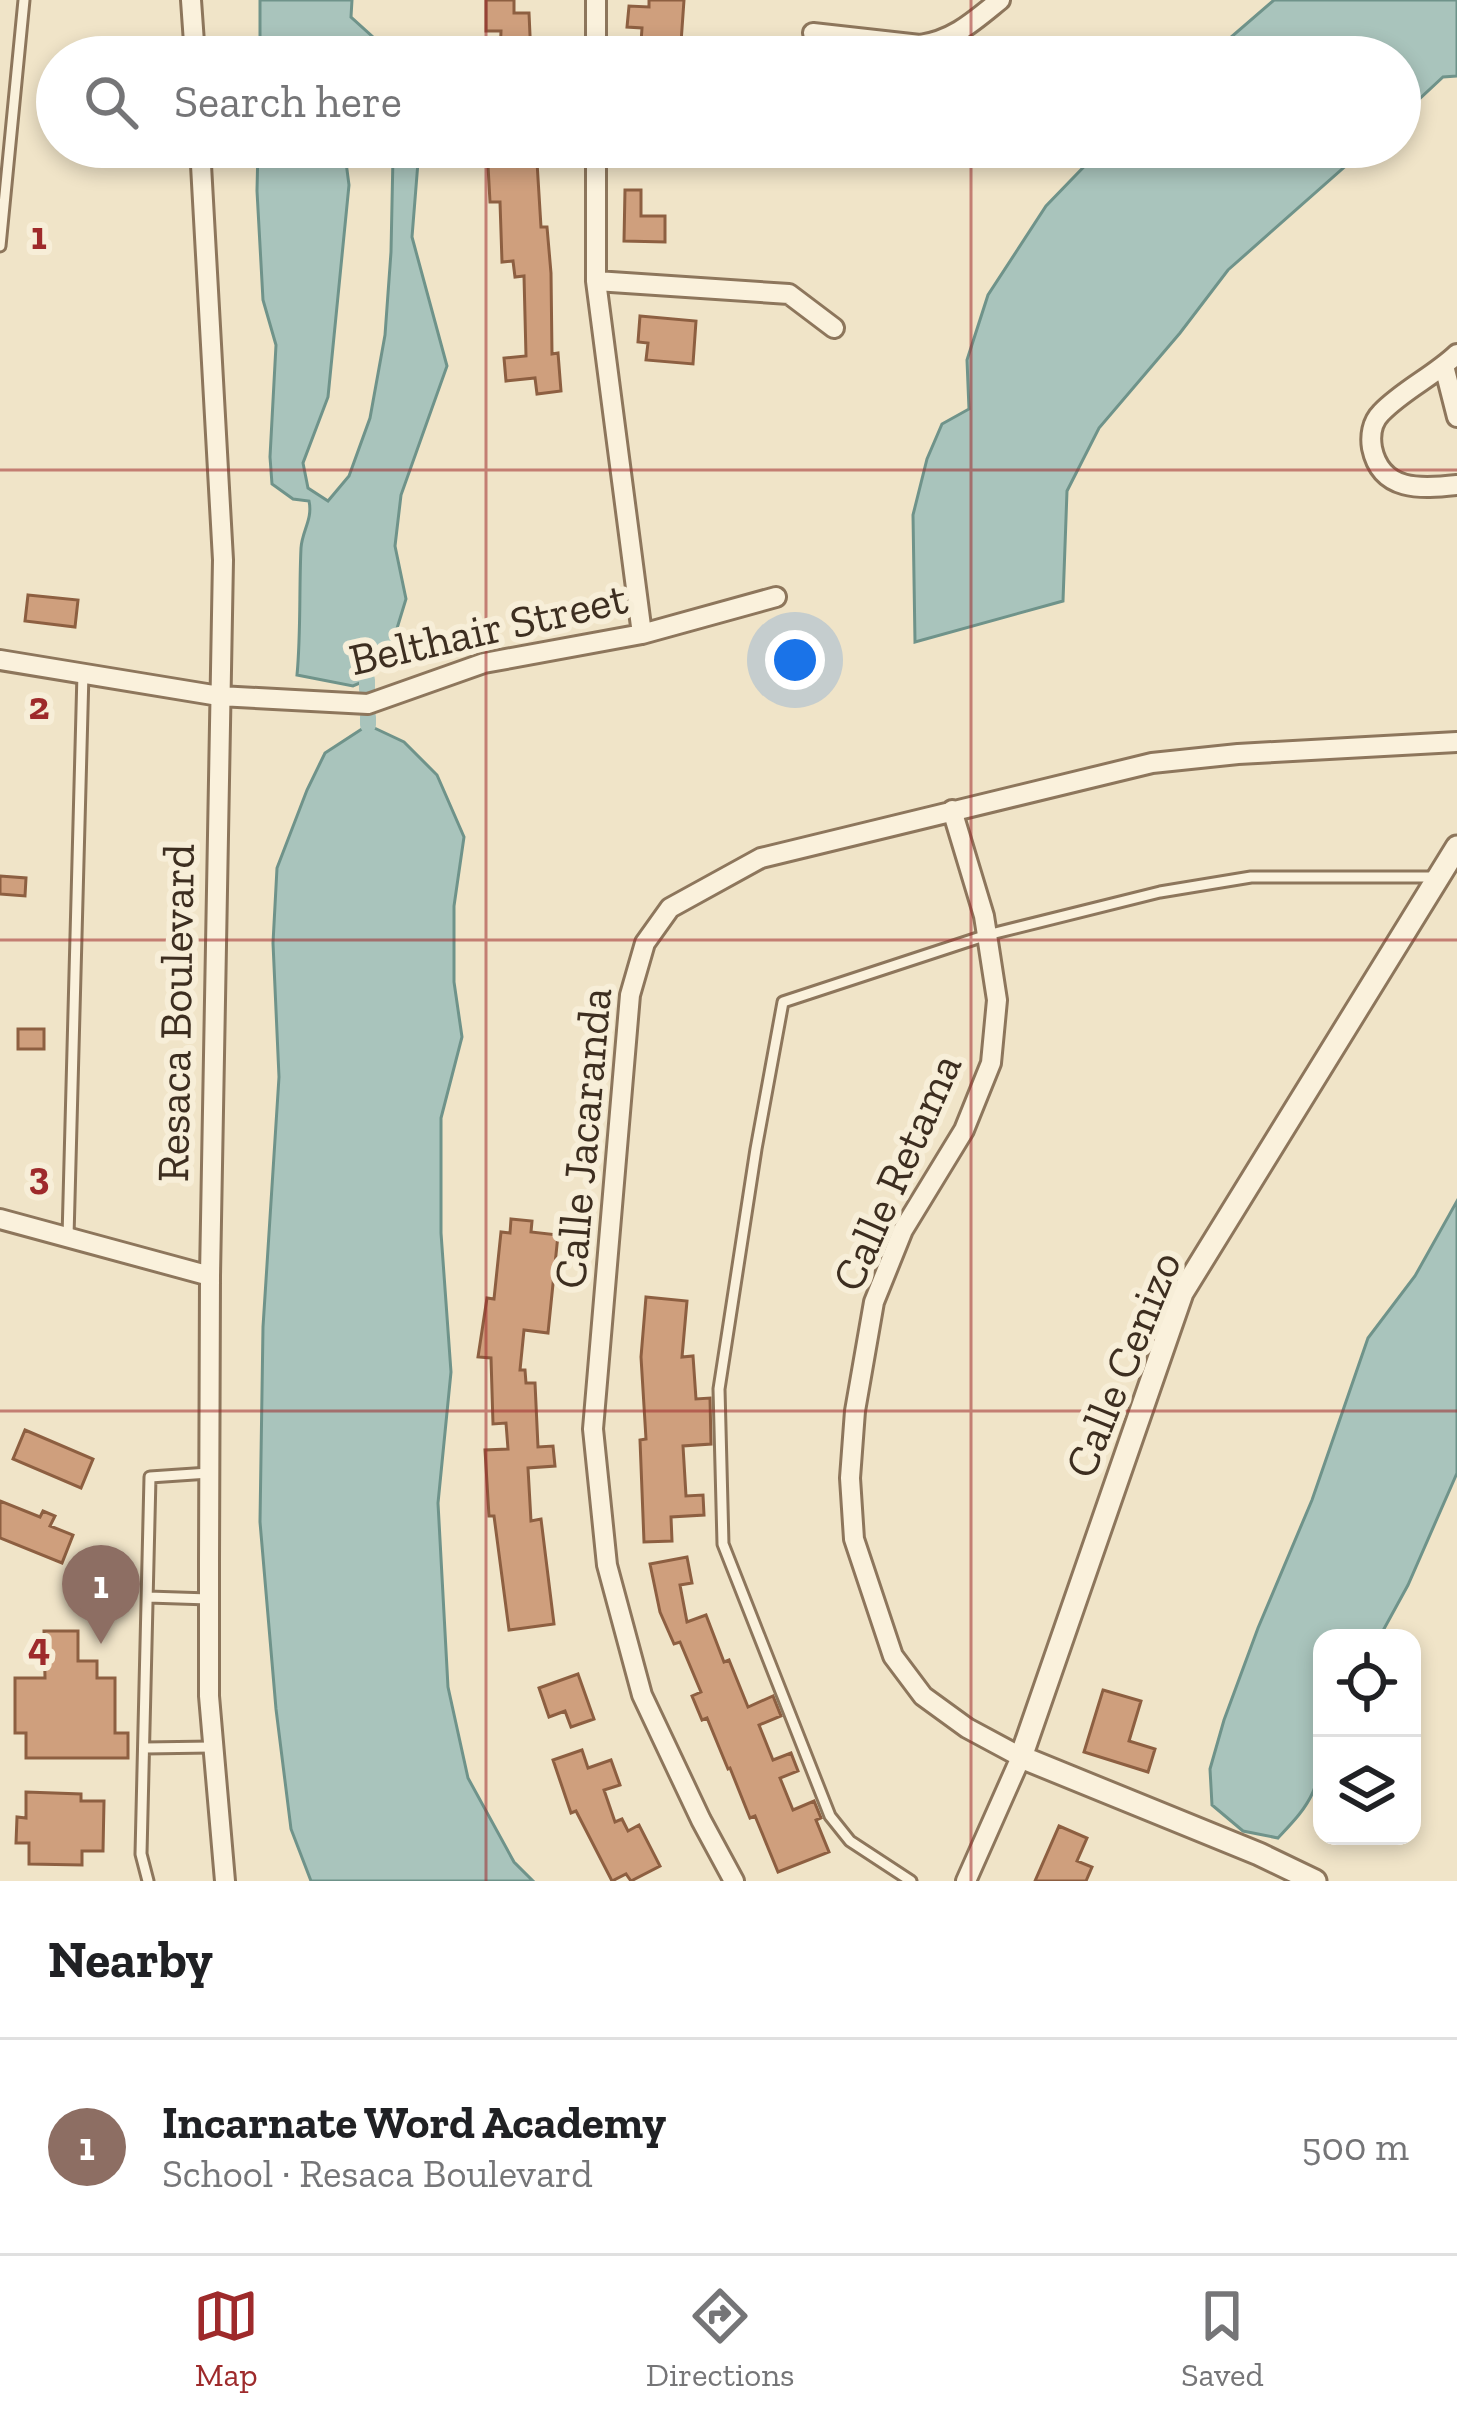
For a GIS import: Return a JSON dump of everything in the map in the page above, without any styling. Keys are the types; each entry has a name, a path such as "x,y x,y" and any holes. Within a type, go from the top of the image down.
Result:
{"street":[{"path":"191,0 194,36"},
{"path":"596,0 596,36"},
{"path":"953,36 1000,0"},
{"path":"813,33 840,36"},
{"name":"Resaca Boulevard","path":"201,168 223,560 210,1276 209,1696 225,1881"},
{"path":"596,168 596,281 642,634"},
{"path":"596,281 789,294 834,328"},
{"path":"1451,360 1457,417"},
{"path":"1451,360 1377,416 1370,440 1376,464 1395,484 1457,485"},
{"name":"Belthair Street","path":"0,660 219,696 368,704 484,663 642,634 776,597"},
{"name":"Calle Jacaranda","path":"734,1881 642,1696 608,1565 592,1429 630,995 645,944 670,908 761,858 952,810 1152,763 1457,742"},
{"name":"Calle Retama","path":"952,810 984,916 997,1000 991,1064 964,1130 903,1230 874,1302 855,1411 850,1478 854,1539 893,1656 923,1696 967,1728 1021,1756 1315,1881"},
{"name":"Calle Cenizo","path":"966,1881 1021,1756 1182,1293 1457,847"},
{"path":"0,1219 210,1276"}],"lane":[{"path":"0,246 24,0"},
{"path":"68,1237 82,674"},
{"path":"911,1881 850,1841 830,1816 723,1544 719,1389 782,1002 987,935 1160,892 1252,877 1438,877"},
{"path":"148,1881 141,1855 150,1478 209,1473"},
{"path":"148,1597 209,1600"},
{"path":"145,1748 213,1747"}],"water":[{"path":"260,0 352,0 351,17 372,36 260,36"},
{"path":"1274,0 1457,0 1457,76 1443,77 1421,97 1421,36 1232,36"},
{"path":"258,168 347,168 349,185 328,397 303,463 308,488 328,501 349,476 370,418 385,335 393,168 418,168 412,237 447,366 401,495 395,546 406,599 391,648 367,680 353,686 297,675 301,548 310,507 309,501 293,499 272,484 276,345 263,300"},
{"path":"1083,168 1343,168 1228,270 1099,428 1067,491 1063,601 915,642 913,515 927,459 942,424 969,409 967,360 988,295 1046,206"},
{"path":"368,725 404,742 437,775 464,837 454,906 454,982 462,1037 441,1118 441,1233 451,1372 438,1503 448,1687 468,1778 514,1862 533,1881 311,1881 291,1829 260,1522 263,1327 279,1077 273,943 277,868 325,753"},
{"path":"1457,1201 1457,1473 1384,1629 1313,1629 1313,1792 1278,1838 1243,1831 1212,1805 1210,1769 1224,1720 1312,1500 1368,1338 1415,1276"}],"building":[{"path":"486,0 514,0 514,13 529,13 530,36 486,31"},
{"path":"649,0 684,0 681,36 641,36 642,28 627,27 629,6 649,7"},
{"path":"488,168 537,168 541,227 547,227 551,273 552,354 558,353 561,391 537,394 535,378 506,381 504,358 526,356 524,276 515,277 513,261 502,262 500,202 490,202"},
{"path":"625,190 641,190 641,216 665,216 665,242 624,241"},
{"path":"640,316 696,321 693,364 646,360 648,343 638,342"},
{"path":"28,595 78,600 75,627 25,621"},
{"path":"0,876 26,878 25,896 0,894"},
{"path":"18,1029 44,1029 44,1049 18,1049"},
{"path":"511,1219 532,1221 531,1232 558,1235 548,1333 524,1330 520,1370 525,1370 526,1383 535,1383 538,1447 553,1446 555,1466 528,1468 531,1521 541,1519 554,1624 509,1630 494,1516 489,1516 485,1450 508,1449 506,1423 493,1424 491,1358 478,1357 487,1298 494,1299 501,1232 510,1233"},
{"path":"646,1297 687,1301 682,1357 693,1356 696,1399 710,1398 711,1444 683,1446 686,1496 703,1495 704,1515 671,1517 672,1541 644,1542 640,1440 646,1439 641,1357"},
{"path":"25,1430 93,1459 81,1488 13,1459"},
{"path":"0,1501 40,1517 43,1511 55,1516 50,1526 73,1535 62,1563 0,1538"},
{"path":"687,1557 692,1583 680,1585 687,1622 706,1615 748,1707 773,1696 781,1716 759,1725 773,1760 791,1753 798,1771 780,1778 793,1810 814,1801 821,1818 816,1820 829,1852 778,1872 707,1718 702,1720 692,1696 701,1692 680,1642 674,1644 660,1612 650,1564"},
{"path":"44,1631 78,1631 78,1661 97,1661 97,1678 115,1678 115,1733 128,1733 128,1758 26,1758 26,1733 15,1733 15,1678 45,1678"},
{"path":"578,1674 594,1719 571,1727 565,1711 549,1717 539,1688"},
{"path":"1103,1690 1141,1701 1129,1741 1155,1749 1148,1772 1084,1752"},
{"path":"582,1750 588,1768 611,1760 620,1785 604,1790 615,1822 622,1819 628,1831 639,1825 660,1866 631,1881 626,1874 612,1881 576,1811 571,1813 553,1760"},
{"path":"26,1792 81,1794 81,1801 104,1801 103,1851 82,1851 82,1865 29,1864 29,1843 16,1843 17,1817 26,1818"},
{"path":"1059,1826 1087,1838 1077,1861 1092,1867 1086,1881 1035,1881"}],"waterway":[{"path":"367,680 367,690"},
{"path":"368,717 368,725"}],"place":[{"name":"Incarnate Word Academy","path":"101,1644"}]}
